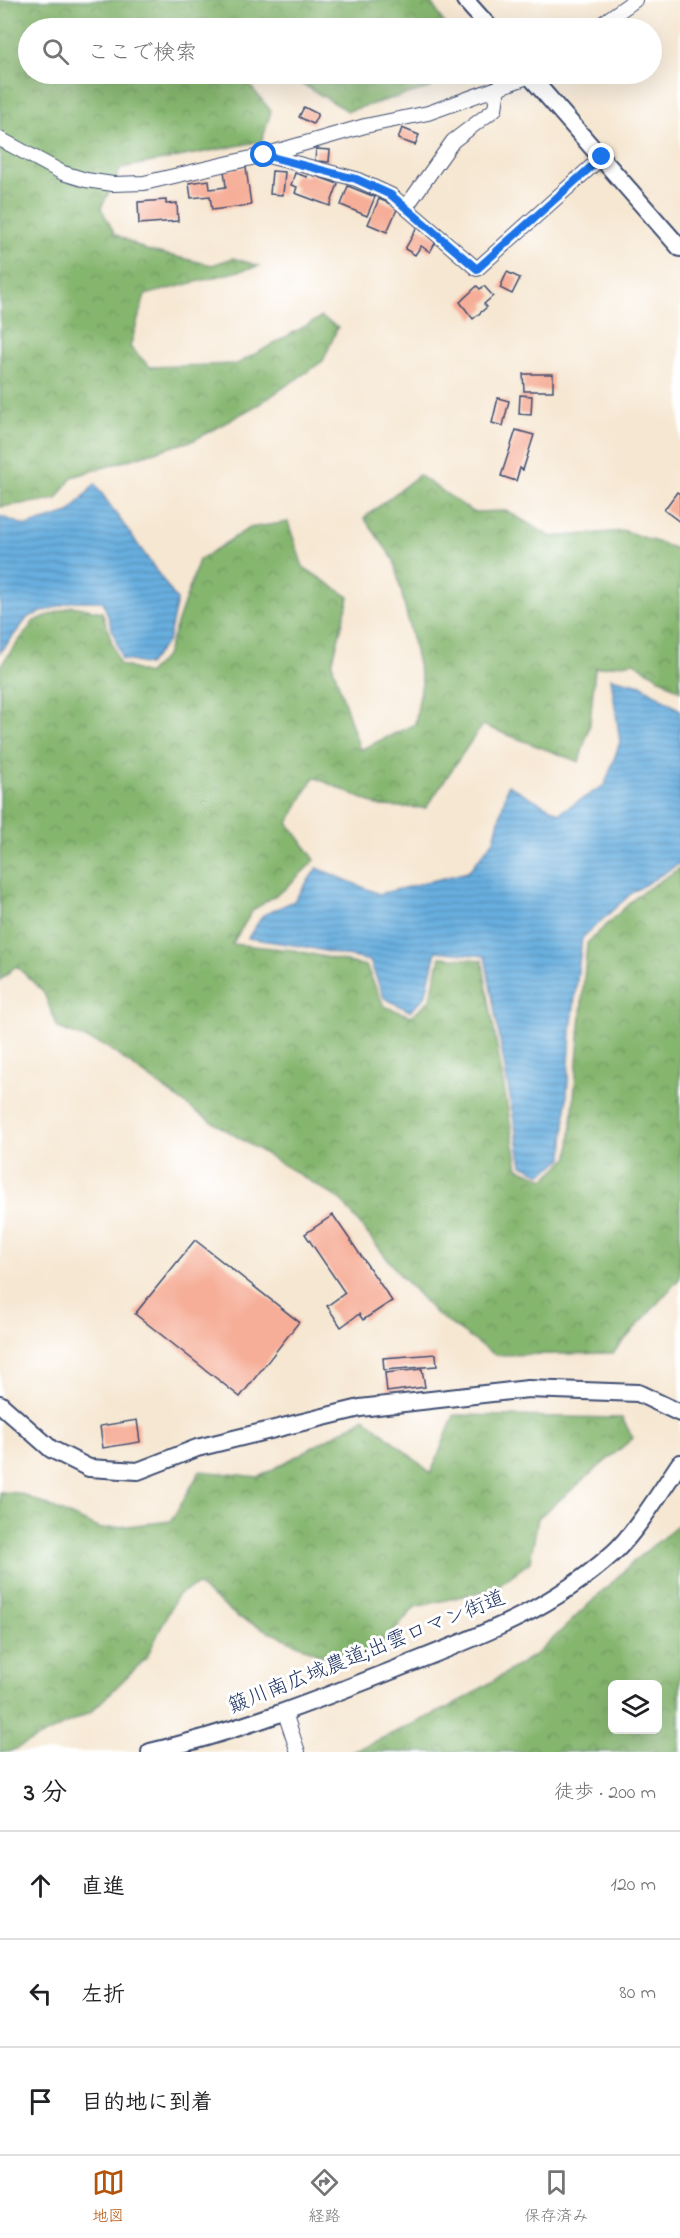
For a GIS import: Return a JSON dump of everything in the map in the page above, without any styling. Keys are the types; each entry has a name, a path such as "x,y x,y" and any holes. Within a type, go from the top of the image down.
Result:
{"street":[{"path":"465,0 481,18"},
{"path":"610,18 634,0"},
{"path":"0,139 63,172 86,180 114,184 144,183 264,155 365,126 428,113 508,84"},
{"path":"540,84 680,248"},
{"path":"406,207 453,141 495,109 498,88"},
{"path":"264,155 356,179 391,195 477,269 602,157"},
{"path":"0,1404 51,1449 89,1468 138,1472 197,1448 360,1408 516,1390 638,1393 680,1413"},
{"name":"簸川南広域農道;出雲ロマン街道","path":"150,1752 214,1737 285,1713 504,1626 553,1599 614,1553 680,1463"},
{"path":"285,1713 298,1752"}],"green space":[{"path":"0,0 430,0 441,18 18,18 18,84 249,84 271,111 262,141 121,168 101,208 115,234 146,250 212,265 233,258 259,266 145,295 130,347 150,367 237,364 321,317 338,327 323,361 259,404 194,440 72,477 57,499 0,507"},
{"path":"302,84 436,84 429,88 348,111"},
{"path":"419,475 473,512 507,511 551,537 625,531 680,550 680,691 634,662 595,668 590,724 579,762 482,725 426,808 379,806 314,777 288,823 315,860 285,889 253,910 232,944 293,950 366,966 384,1006 411,1016 430,1000 440,957 482,960 518,1168 545,1179 569,1157 587,943 638,895 680,868 680,1278 613,1353 495,1355 436,1314 400,1275 341,1200 198,1113 105,1046 58,1028 43,991 16,966 0,980 0,666 34,621 72,606 102,612 119,664 147,674 166,656 199,560 249,528 288,522 303,567 349,597 332,664 360,750 415,724 422,682 394,560 364,518"},
{"path":"454,1415 622,1418 633,1438 538,1518 530,1562 493,1589 415,1607 377,1651 325,1657 238,1617 197,1585 178,1594 146,1658 91,1712 9,1752 0,1752 0,1492 19,1493 101,1529 171,1521 200,1471 259,1477 365,1418 431,1473"},
{"path":"680,1524 680,1752 352,1752 454,1705 538,1653 635,1560"}],"water":[{"path":"95,484 177,600 168,641 148,665 122,659 103,601 73,601 28,617 0,653 0,516 26,526 69,513"},
{"path":"611,678 641,685 680,710 680,863 633,892 582,938 571,1031 563,1159 541,1174 522,1165 485,956 436,951 425,997 410,1011 384,998 370,961 306,947 248,938 263,915 294,901 317,868 379,894 468,872 494,840 508,785 559,813 605,785 620,742"}],"building":[{"path":"304,107 318,114 313,124 299,117"},
{"path":"402,128 419,135 415,145 398,139"},
{"path":"316,149 330,150 329,162 315,161"},
{"path":"246,167 251,205 212,210 210,196 191,198 189,183 209,180 210,189 226,187 224,170"},
{"path":"272,171 285,172 283,195 270,194"},
{"path":"295,173 307,177 308,173 338,184 330,206 295,193 297,187 291,185"},
{"path":"348,186 375,197 367,216 341,205"},
{"path":"379,199 398,207 387,232 368,224"},
{"path":"166,200 166,204 177,203 178,221 139,224 138,202"},
{"path":"418,226 438,238 430,252 421,246 415,255 405,249"},
{"path":"507,272 520,278 512,294 500,288"},
{"path":"477,286 480,289 484,286 493,296 484,304 487,307 473,319 460,302"},
{"path":"523,374 553,374 553,391 524,391"},
{"path":"520,395 532,396 531,415 519,414"},
{"path":"498,398 509,401 503,426 492,423"},
{"path":"516,430 534,435 523,470 520,468 516,481 501,476"},
{"path":"677,492 680,494 680,522 664,510"},
{"path":"333,1215 392,1301 363,1320 359,1314 341,1327 327,1306 345,1293 305,1234"},
{"path":"195,1240 299,1322 240,1397 135,1314"},
{"path":"436,1354 437,1366 384,1370 383,1358"},
{"path":"422,1369 425,1387 387,1392 385,1373"},
{"path":"137,1420 140,1442 103,1448 100,1426"}],"route":[{"path":"264,155 356,179 391,195 477,269 602,157"}]}
